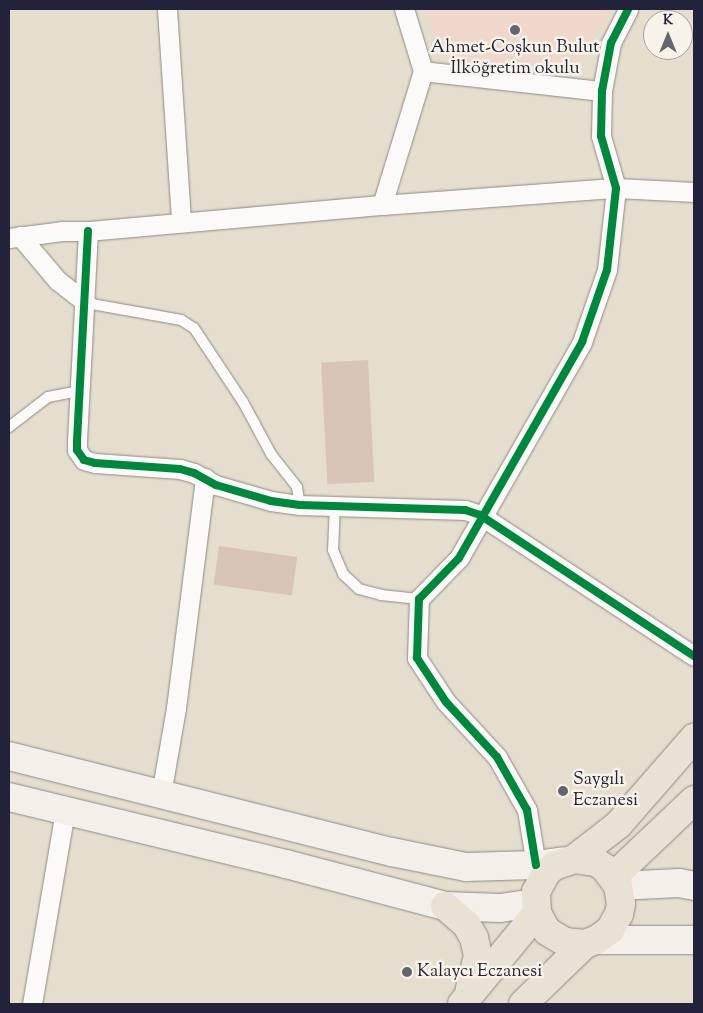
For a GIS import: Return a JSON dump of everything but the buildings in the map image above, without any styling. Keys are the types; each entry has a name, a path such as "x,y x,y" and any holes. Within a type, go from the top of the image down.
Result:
{"main road":[{"path":"694,738 618,825 569,860 546,873 536,892 536,908 547,931 564,942 694,940"},
{"path":"9,756 392,852 466,867 536,865 569,860 596,862 616,882 621,904 619,914 610,930 591,942 523,1004"},
{"path":"9,797 286,864 445,906 536,908"},
{"path":"616,882 694,800"},
{"path":"616,882 680,883 694,886"},
{"path":"445,906 466,924 474,938 478,956 475,974 464,1002"},
{"path":"464,1002 536,908"}],"street":[{"path":"167,9 181,222"},
{"path":"382,204 423,71 404,9"},
{"path":"536,865 527,810 497,757 446,702 417,658 419,599 459,558 582,342 607,270 616,188 601,136 602,91 611,43 628,9"},
{"path":"423,71 602,91"},
{"path":"14,237 382,204 616,188 694,192"},
{"path":"88,231 86,303 79,391 77,450 84,460 95,463 180,469 205,478 216,485 271,501 335,506 465,510 483,516 694,656"},
{"path":"14,237 56,280 86,303"},
{"path":"161,794 176,708 205,478"},
{"path":"32,1004 64,810"}],"lane":[{"path":"86,303 181,320 194,328 243,402 271,454 297,487 300,504"},
{"path":"9,427 48,397 79,391"},
{"path":"335,506 332,550 343,574 359,589 398,598 419,599"}],"shaded area":[{"name":"Ahmet-Coşkun Bulut İlköğretim okulu","path":"426,9 611,9 577,62 464,66 439,50"}],"cycle path":[{"path":"536,865 527,810 497,757 446,702 417,658 419,599 459,558 582,342 607,270 616,188 601,136 602,91 611,43 628,9"},
{"path":"88,231 77,443 77,450 84,460 95,463 180,469 194,473 216,485 271,501 300,505 465,510 480,515 694,656"}],"place":[{"name":"Ahmet-Coşkun Bulut İlköğretim okulu","path":"515,30"},
{"name":"Saygılı Eczanesi","path":"563,791"},
{"name":"Kalaycı Eczanesi","path":"407,972"}]}
